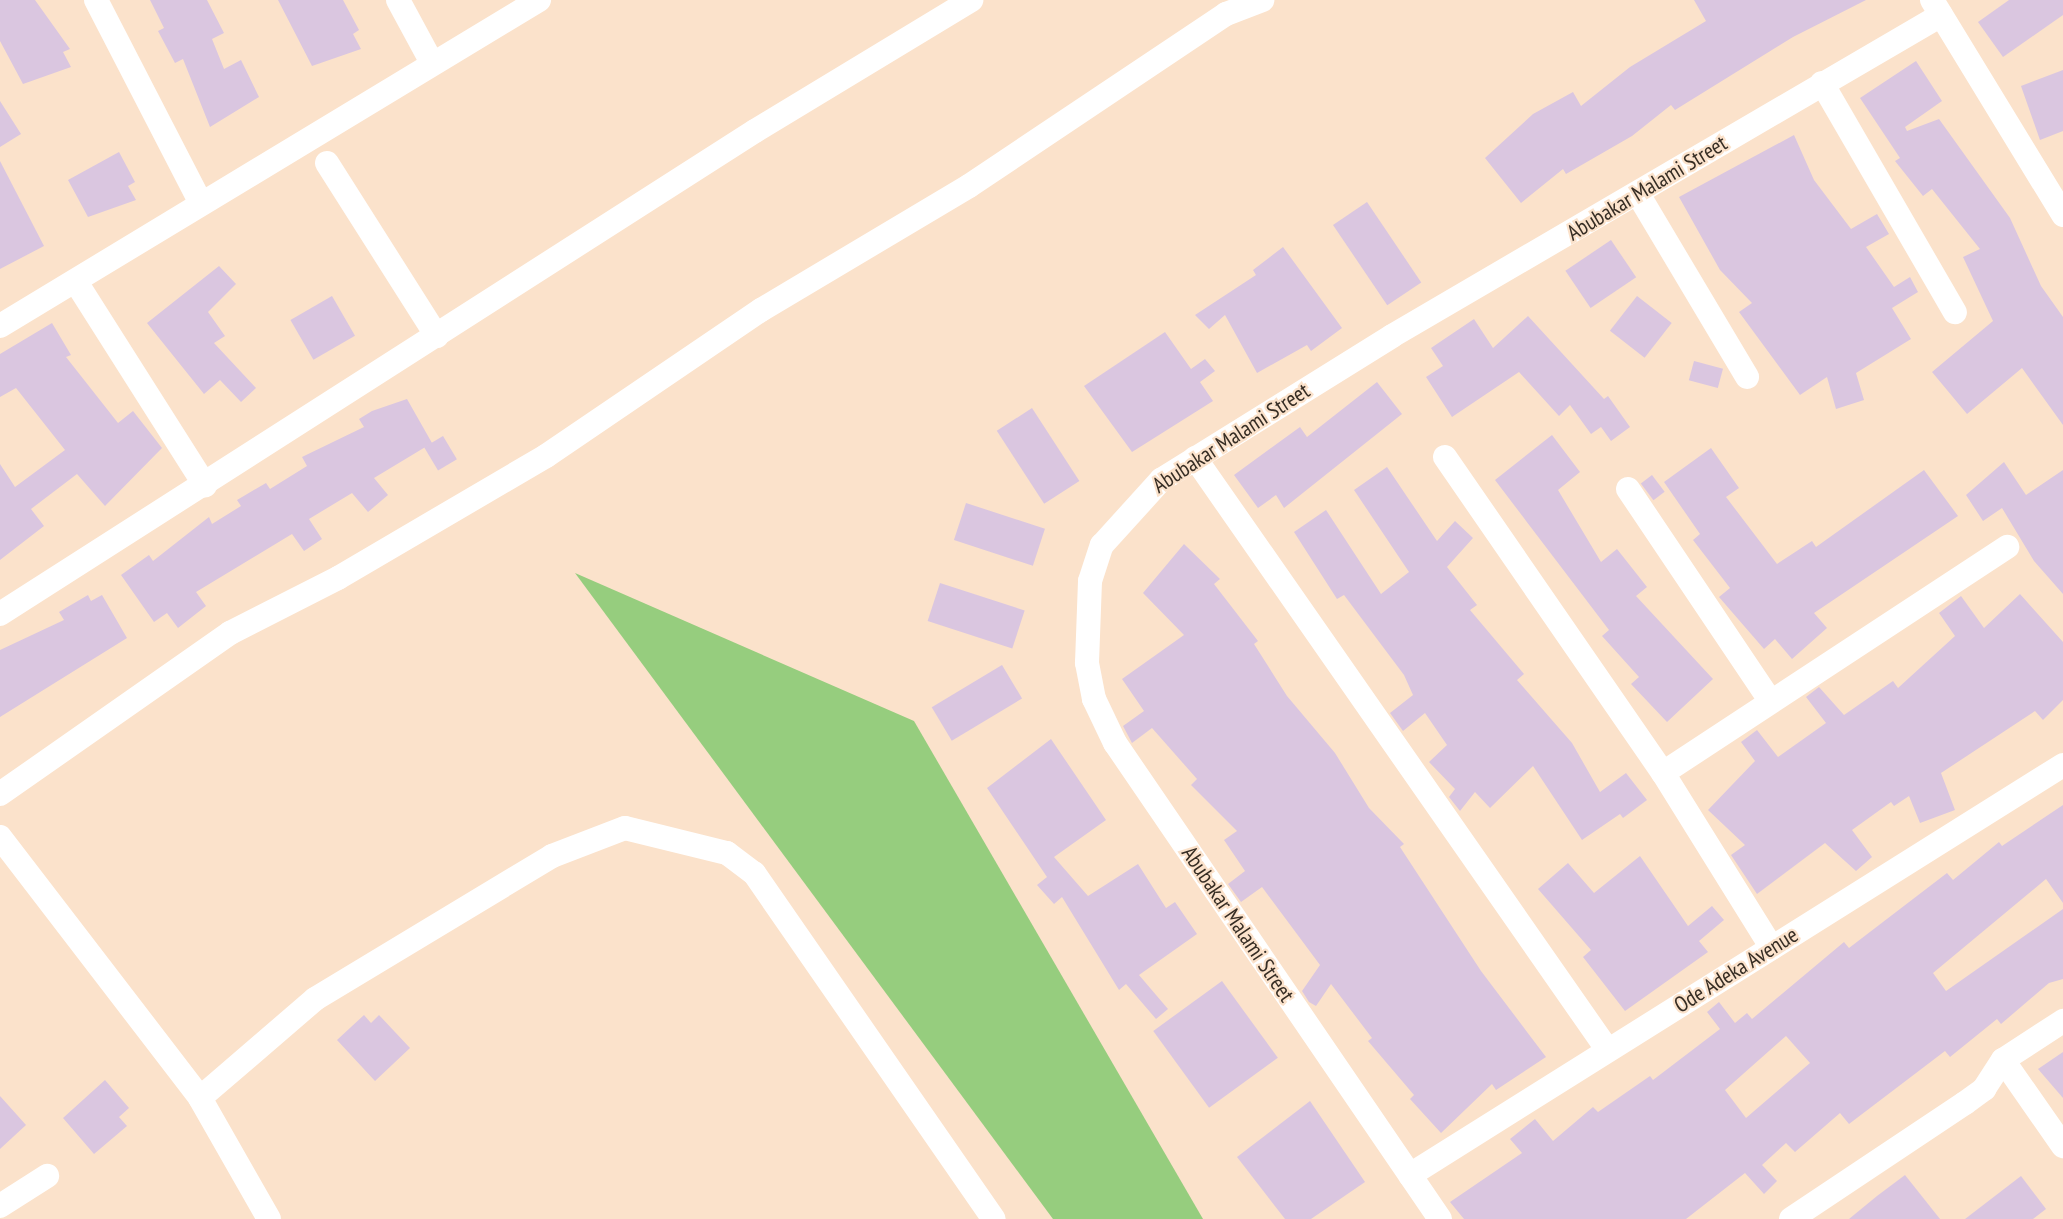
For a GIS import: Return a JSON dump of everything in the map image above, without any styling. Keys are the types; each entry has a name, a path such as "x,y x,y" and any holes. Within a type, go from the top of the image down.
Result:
{"street":[{"path":"96,0 201,203"},
{"path":"398,0 432,63"},
{"path":"0,326 538,0"},
{"path":"1,612 971,0"},
{"path":"0,794 230,633 338,578 546,456 760,310 969,186 1226,14 1262,0"},
{"path":"1936,8 2060,202"},
{"name":"Abubakar Malami Street","path":"1440,1219 1114,743 1094,699 1085,627 1090,581 1102,545 1161,480 1195,458 1822,83 1936,8"},
{"path":"1822,83 1955,312"},
{"path":"327,163 437,336"},
{"path":"1638,194 1747,377"},
{"path":"76,282 205,485"},
{"path":"1445,457 1663,773 1772,948"},
{"path":"1195,458 1607,1049"},
{"path":"1628,489 1770,700"},
{"path":"1663,773 1770,700 2007,546"},
{"name":"Ode Adeka Avenue","path":"1410,1175 1607,1049 2063,765"},
{"path":"200,1098 315,999 552,856 625,828 727,853 754,873 994,1219"},
{"path":"0,837 200,1098 269,1219"},
{"path":"1791,1219 1984,1089 2003,1060 2063,1021"},
{"path":"2003,1060 2063,1146"},
{"path":"0,1206 47,1176"}],"green space":[{"path":"575,573 914,721 1203,1219 1053,1219"}],"building":[{"path":"0,0 35,0 70,49 63,52 71,67 23,84 0,41"},
{"path":"150,0 207,0 224,33 212,39 224,69 241,60 259,97 210,127 183,59 175,63 158,31 164,28"},
{"path":"278,0 343,0 359,30 353,34 361,49 312,66"},
{"path":"1694,0 1866,0 1793,37 1675,110 1671,105 1632,136 1566,174 1563,169 1521,203 1485,158 1533,114 1573,92 1581,106 1630,67 1706,21"},
{"path":"2009,0 2063,0 2063,15 2003,57 1978,22"},
{"path":"1916,61 1942,101 1905,127 1907,131 1939,119 2010,218 2041,286 2063,317 2063,425 2022,368 1967,414 1932,372 1993,321 1963,257 1980,249 1932,189 1923,196 1895,161 1900,158 1860,98"},
{"path":"2063,70 2063,131 2040,140 2021,86"},
{"path":"0,101 21,134 0,147"},
{"path":"1794,135 1814,180 1851,229 1877,214 1889,234 1866,247 1894,287 1910,277 1918,292 1892,308 1911,339 1856,373 1864,400 1836,409 1827,377 1800,395 1739,312 1752,303 1720,270 1679,197"},
{"path":"119,152 135,182 128,186 136,200 88,217 68,180"},
{"path":"0,161 44,246 0,269"},
{"path":"1367,202 1421,282 1387,305 1333,225"},
{"path":"1611,240 1636,277 1591,308 1565,271"},
{"path":"1283,247 1342,328 1311,351 1307,345 1257,373 1225,315 1209,329 1195,315 1256,275 1253,270"},
{"path":"219,266 236,284 208,312 225,336 214,343 256,388 241,402 220,380 204,394 147,323"},
{"path":"332,296 355,336 313,360 290,320"},
{"path":"1637,296 1672,323 1645,358 1610,331"},
{"path":"1528,316 1604,399 1608,396 1630,427 1611,441 1601,427 1591,434 1570,405 1559,416 1519,372 1452,417 1426,377 1443,366 1431,348 1474,319 1493,348"},
{"path":"52,323 71,355 66,357 118,423 133,411 162,448 105,506 77,474 31,509 44,526 0,560 0,464 15,487 65,450 16,388 0,397 0,354"},
{"path":"1165,332 1191,369 1205,359 1215,371 1200,382 1213,401 1132,452 1084,386"},
{"path":"1694,361 1723,369 1718,388 1689,380"},
{"path":"1377,382 1402,414 1284,508 1276,495 1258,508 1234,475 1300,427 1307,437"},
{"path":"407,399 432,443 374,478 388,495 368,512 352,493 309,519 322,539 304,551 292,534 196,592 206,606 178,628 167,613 154,622 121,575 149,555 153,561 209,517 212,524 241,506 237,500 266,483 270,489 307,466 302,457 364,427 359,419 372,411"},
{"path":"1032,408 1079,481 1044,504 997,431"},
{"path":"1552,435 1580,472 1558,490 1601,562 1617,549 1647,587 1636,596 1713,679 1667,722 1631,684 1639,677 1602,636 1609,630 1495,480"},
{"path":"443,436 457,459 438,470 424,447"},
{"path":"1711,448 1739,488 1726,497 1777,564 1812,541 1816,547 1924,470 1958,516 1814,613 1827,628 1792,659 1775,639 1764,649 1719,597 1730,588 1693,540 1700,534 1664,482"},
{"path":"2004,462 2026,495 2063,470 2063,594 2034,561 2002,508 1983,521 1966,495"},
{"path":"1387,467 1437,541 1455,521 1473,538 1447,567 1477,605 1470,610 1524,674 1517,680 1572,743 1600,792 1626,773 1647,800 1623,818 1620,814 1582,840 1533,766 1490,808 1475,792 1460,811 1449,797 1455,789 1429,762 1447,745 1425,713 1403,731 1390,713 1413,695 1404,675 1344,595 1337,599 1294,532 1326,510 1381,594 1409,572 1354,490"},
{"path":"1652,475 1665,492 1653,500 1641,483"},
{"path":"966,503 1045,529 1033,566 954,540"},
{"path":"1184,544 1220,579 1214,584 1258,641 1254,644 1287,696 1335,753 1369,808 1404,844 1400,847 1481,971 1546,1057 1496,1090 1492,1084 1441,1133 1410,1099 1414,1095 1368,1041 1372,1038 1331,984 1316,1006 1309,1002 1302,991 1320,965 1262,887 1241,902 1228,884 1245,871 1224,840 1237,831 1191,785 1197,779 1152,728 1132,743 1123,726 1144,711 1122,679 1184,635 1143,593"},
{"path":"940,583 1025,611 1012,649 928,621"},
{"path":"2020,594 2063,642 2063,700 2043,720 2035,711 1941,773 1955,810 1920,823 1909,796 1894,806 1891,802 1852,830 1872,857 1856,871 1825,843 1757,894 1731,855 1745,845 1708,810 1755,761 1741,742 1757,730 1778,757 1826,723 1806,697 1819,687 1844,715 1893,681 1898,688 1955,636 1939,613 1961,596 1984,628"},
{"path":"88,595 91,601 102,595 127,638 0,717 0,650 64,620 59,612"},
{"path":"1002,665 1022,698 952,741 932,707"},
{"path":"1051,739 1106,820 1054,857 1088,896 1138,864 1166,908 1175,902 1197,934 1139,975 1168,1009 1156,1019 1126,984 1119,990 1062,897 1054,904 1037,885 1047,877 987,788"},
{"path":"2063,805 2063,903 2046,879 1933,973 1946,991 2063,909 2063,979 2049,983 2001,1024 1997,1019 1950,1057 1945,1051 1849,1124 1840,1113 1795,1152 1786,1143 1762,1165 1777,1181 1764,1194 1745,1173 1686,1219 1464,1219 1450,1202 1522,1153 1510,1139 1535,1119 1553,1141 1593,1107 1598,1112 1650,1076 1653,1080 1720,1029 1707,1012 1719,1002 1735,1023 1747,1013 1752,1019 1844,942 1849,948 1947,873 1953,880 1999,842 2002,846","holes":["1786,1036 1810,1063 1746,1118 1725,1090"]},
{"path":"1640,856 1688,926 1712,906 1724,920 1699,941 1708,952 1625,1011 1583,957 1591,950 1538,889 1568,863 1594,893"},
{"path":"1222,981 1278,1058 1209,1108 1153,1031"},
{"path":"364,1015 371,1023 379,1015 410,1048 375,1081 337,1040"},
{"path":"2063,1052 2063,1098 2038,1069"},
{"path":"105,1080 129,1108 119,1117 127,1126 94,1154 63,1118"},
{"path":"0,1096 26,1125 0,1149"},
{"path":"1310,1101 1365,1182 1311,1219 1285,1219 1237,1157"},
{"path":"1905,1175 1940,1219 1849,1219 1877,1196"},
{"path":"2021,1176 2046,1209 2033,1219 1965,1219"}]}
